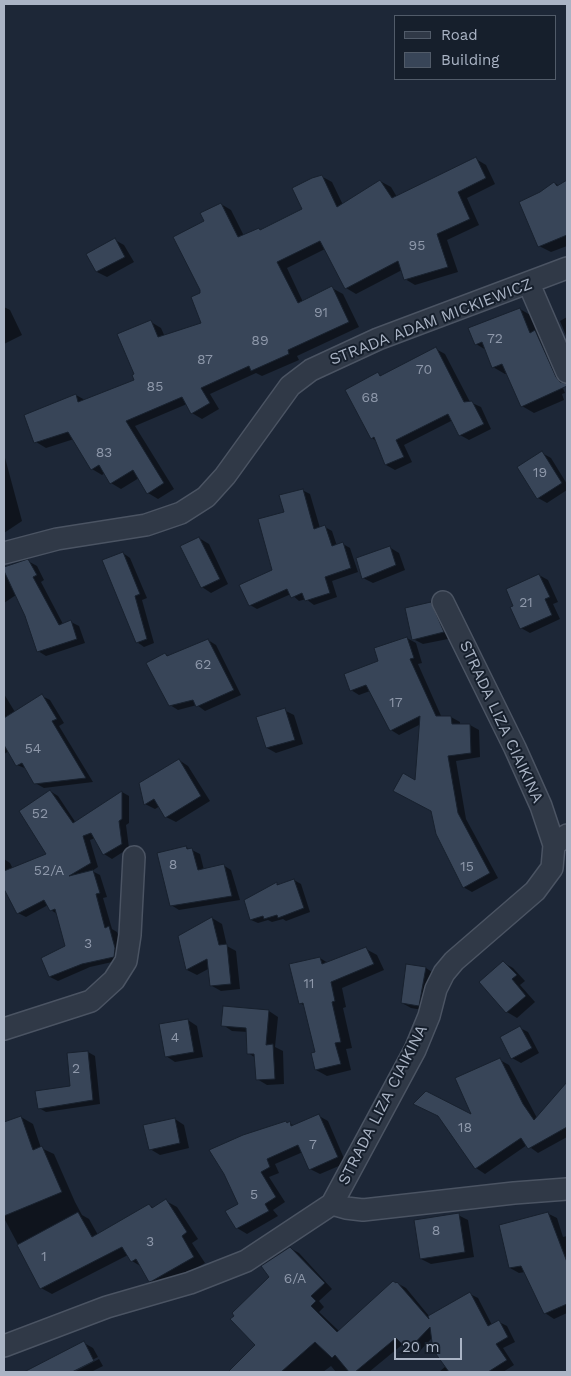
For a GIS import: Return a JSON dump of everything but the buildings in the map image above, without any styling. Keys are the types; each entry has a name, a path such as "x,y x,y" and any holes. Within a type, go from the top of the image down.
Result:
{"street":[{"name":"STRADA ADAM MICKIEWICZ","path":"4,553 58,539 146,525 181,512 206,497 225,476 290,386 311,370 378,339 529,284 567,268"},
{"path":"529,284 567,372"},
{"name":"STRADA LIZA CIAIKINA","path":"4,1346 107,1307 190,1282 246,1261 332,1204 415,1050 429,1016 436,989 444,974 464,951 536,891 552,868 561,840 541,806 515,748 443,602"},
{"path":"4,1029 91,1001 114,980 126,961 130,935 134,857"},
{"name":"STRADA LIZA CIAIKINA","path":"332,1204 364,1210 567,1189"}]}
